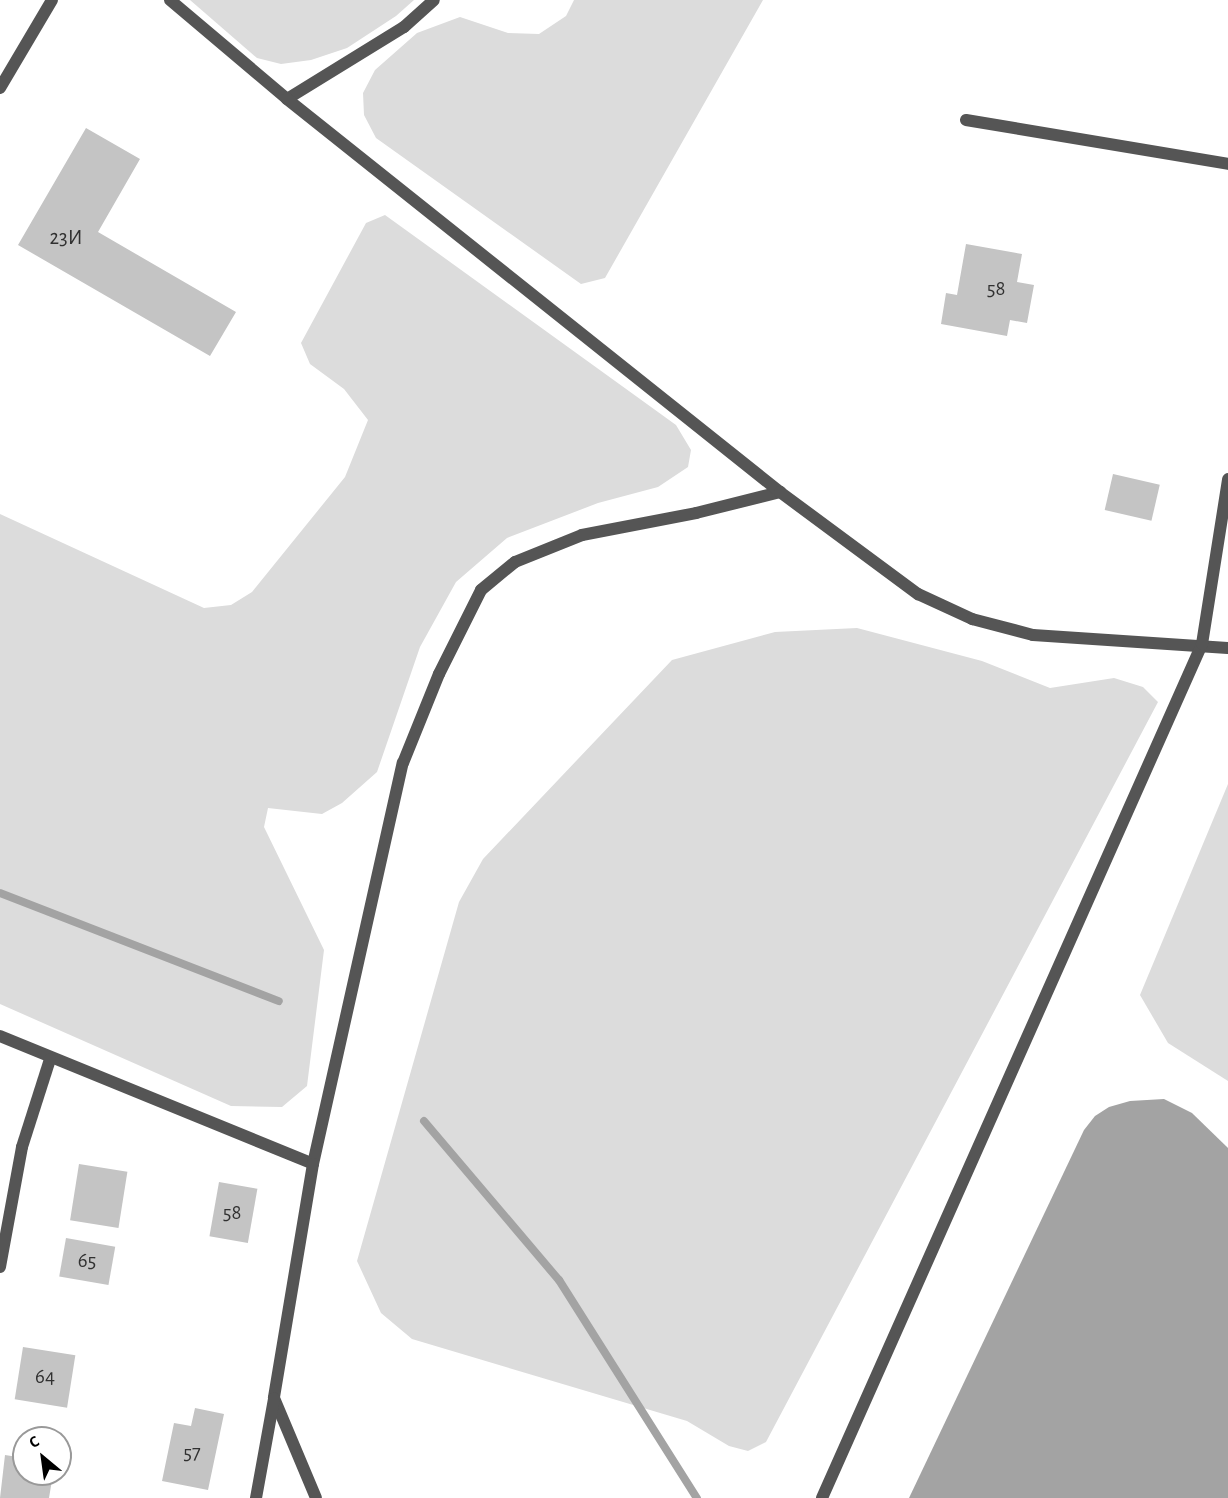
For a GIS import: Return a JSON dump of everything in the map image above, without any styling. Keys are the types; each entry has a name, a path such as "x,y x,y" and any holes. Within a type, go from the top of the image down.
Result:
{"street":[{"path":"0,88 52,0"},
{"path":"170,0 287,99 780,492 918,594 972,619 1033,635 1202,644 1228,648"},
{"path":"287,99 404,27 434,0"},
{"path":"966,120 1228,164"},
{"path":"822,1498 1202,644 1228,479"},
{"path":"256,1498 313,1164 403,763 439,674 481,590 515,562 582,535 696,513 780,492"},
{"path":"0,1036 50,1059 313,1164"},
{"path":"0,1267 22,1147 50,1059"},
{"path":"274,1398 316,1498"}],"shaded area":[{"path":"190,0 414,0 396,16 347,48 311,60 281,64 257,58"},
{"path":"574,0 763,0 605,278 581,284 376,138 364,115 363,93 375,70 417,33 460,17 508,33 539,34 566,16"},
{"path":"385,215 676,425 691,450 688,467 658,487 598,503 507,538 456,582 420,647 377,772 342,803 322,814 268,808 264,827 324,950 307,1086 282,1107 231,1106 0,1004 0,514 204,608 231,605 252,592 345,477 368,420 344,389 310,364 301,343 366,223"},
{"path":"857,628 982,661 1050,688 1114,678 1143,687 1158,702 766,1442 748,1451 729,1446 687,1421 412,1339 381,1313 357,1261 459,902 483,859 672,660 775,632"},
{"path":"1228,784 1228,1081 1168,1043 1140,995"},
{"path":"1164,1099 1192,1113 1228,1148 1228,1498 909,1498 1084,1130 1095,1116 1109,1107 1130,1101"}],"building":[{"path":"86,128 140,159 98,232 236,312 210,356 18,245"},
{"path":"966,244 1022,254 1017,282 1034,285 1027,323 1010,320 1007,336 941,324 946,293 957,295"},
{"path":"1113,474 1160,485 1151,521 1105,510"},
{"path":"79,1164 127,1172 118,1228 70,1220"},
{"path":"219,1182 257,1189 248,1243 209,1236"},
{"path":"66,1238 115,1247 108,1285 59,1276"},
{"path":"23,1347 75,1355 67,1408 15,1399"},
{"path":"195,1408 224,1414 208,1490 162,1481 174,1423 191,1426"},
{"path":"5,1455 12,1456 12,1486 51,1486 49,1498 0,1498"}],"waterway":[{"path":"0,893 279,1001"},
{"path":"424,1121 559,1280 697,1498"}]}
